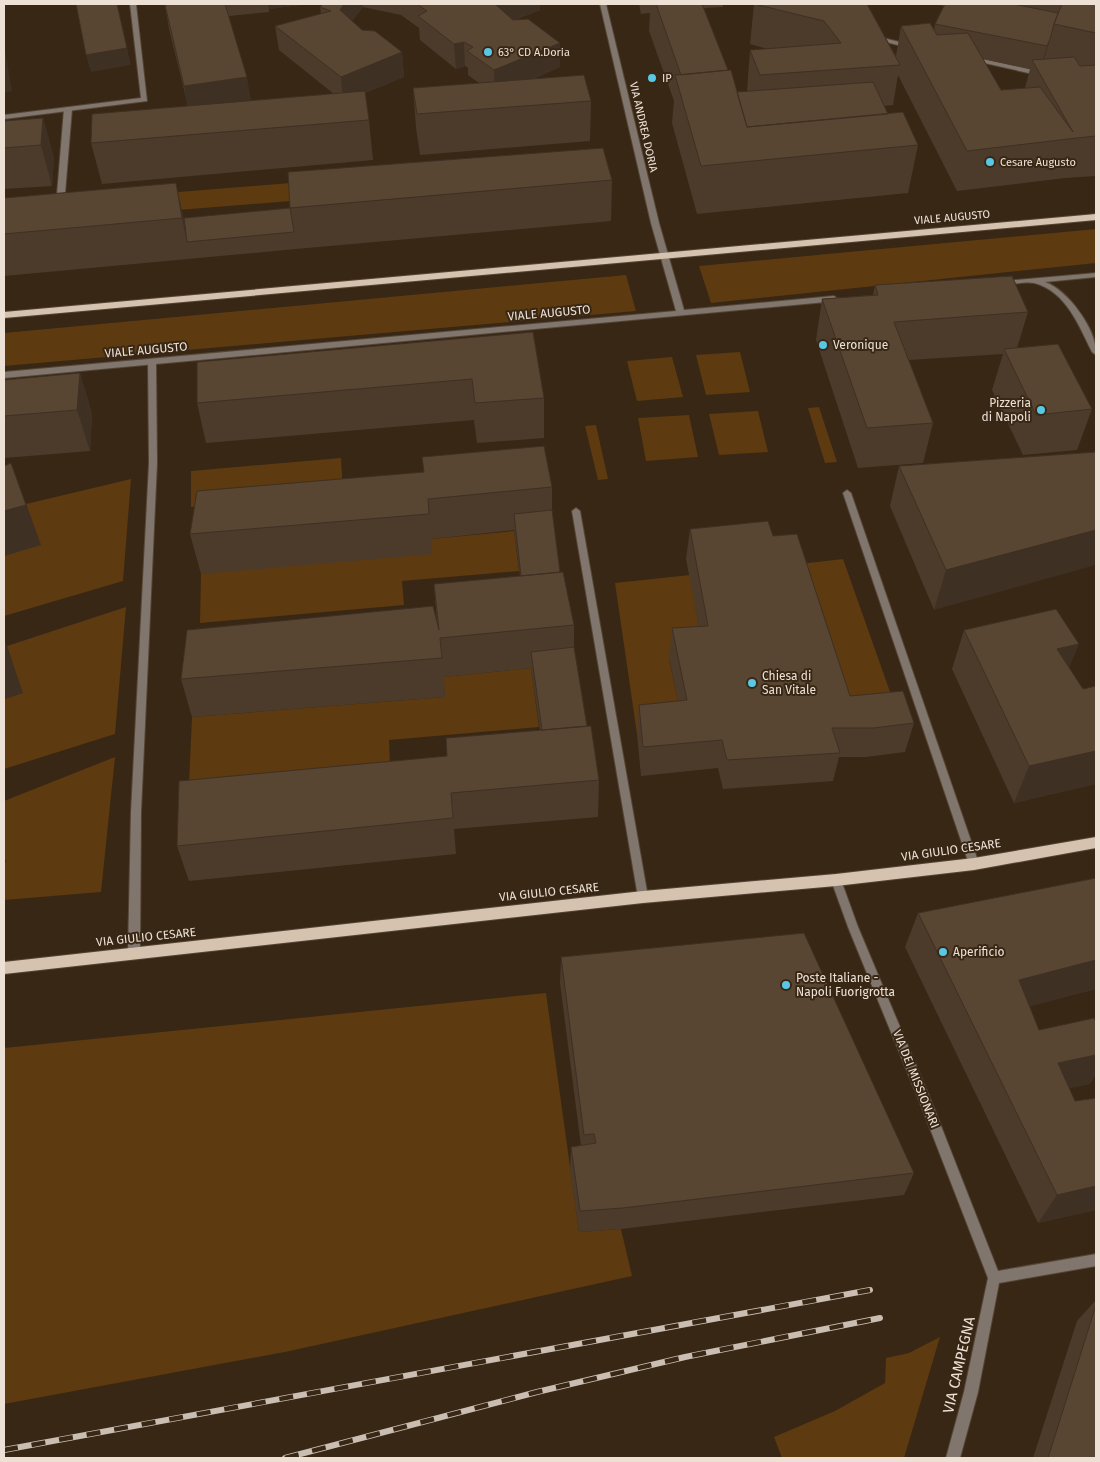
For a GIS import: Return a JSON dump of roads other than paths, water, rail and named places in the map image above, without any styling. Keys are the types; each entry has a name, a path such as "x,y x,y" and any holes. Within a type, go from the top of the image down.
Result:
{"main road":[{"name":"VIALE AUGUSTO","path":"4,315 1096,216"},
{"name":"VIA GIULIO CESARE","path":"4,968 643,897 836,880 974,864 1096,842"}],"street":[{"path":"4,117 145,100 133,4"},
{"name":"VIA ANDREA DORIA","path":"603,4 663,256 681,313"},
{"path":"872,37 921,48"},
{"path":"969,58 1048,75"},
{"path":"61,194 68,109"},
{"path":"993,284 1096,275"},
{"path":"1031,280 1052,287 1065,297 1096,352"},
{"name":"VIALE AUGUSTO","path":"4,376 840,299"},
{"path":"134,953 136,812 153,463 152,362"},
{"path":"847,493 974,864"},
{"path":"576,511 643,897"},
{"name":"VIA DEI MISSIONARI","path":"836,880 850,921 932,1118 994,1278"},
{"path":"994,1278 1096,1260"},
{"name":"VIA CAMPEGNA","path":"953,1458 971,1392 994,1278"}],"railway":[{"path":"4,1450 870,1290"},
{"path":"285,1458 537,1392 685,1357 880,1318"}],"place":[{"name":"63° CD A.Doria","path":"488,52"},
{"name":"IP","path":"652,78"},
{"name":"Cesare Augusto","path":"990,162"},
{"name":"Veronique","path":"823,345"},
{"name":"Pizzeria di Napoli","path":"1041,410"},
{"name":"Chiesa di San Vitale","path":"752,683"},
{"name":"Aperificio","path":"943,952"},
{"name":"Poste Italiane - Napoli Fuorigrotta","path":"786,985"}]}
